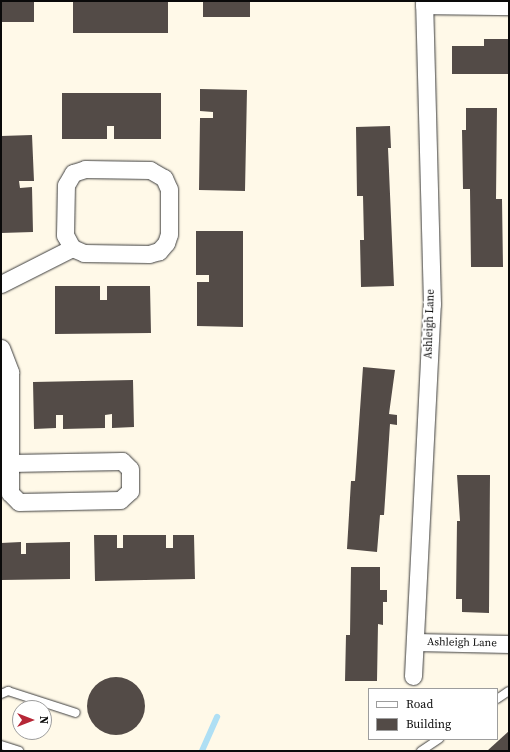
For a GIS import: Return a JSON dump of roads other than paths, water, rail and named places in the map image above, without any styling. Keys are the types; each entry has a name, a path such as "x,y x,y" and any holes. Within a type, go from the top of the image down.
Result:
{"street":[{"name":"Ashleigh Lane","path":"413,676 432,304 424,3 509,6"},
{"path":"1,284 72,248 84,253 149,254 159,251 166,243 168,234 168,189 164,178 150,170 85,169 72,173 66,185 65,235 72,248"},
{"path":"1,348 10,372 10,463 10,493 19,502 120,500 130,491 130,469 122,461 10,463"},
{"name":"Ashleigh Lane","path":"414,642 509,644"}],"lane":[{"path":"1,694 8,691 76,713"},
{"path":"498,698 509,691"},
{"path":"421,751 438,740"},
{"path":"1,746 19,751"}],"waterway":[{"path":"202,751 217,717"}]}
